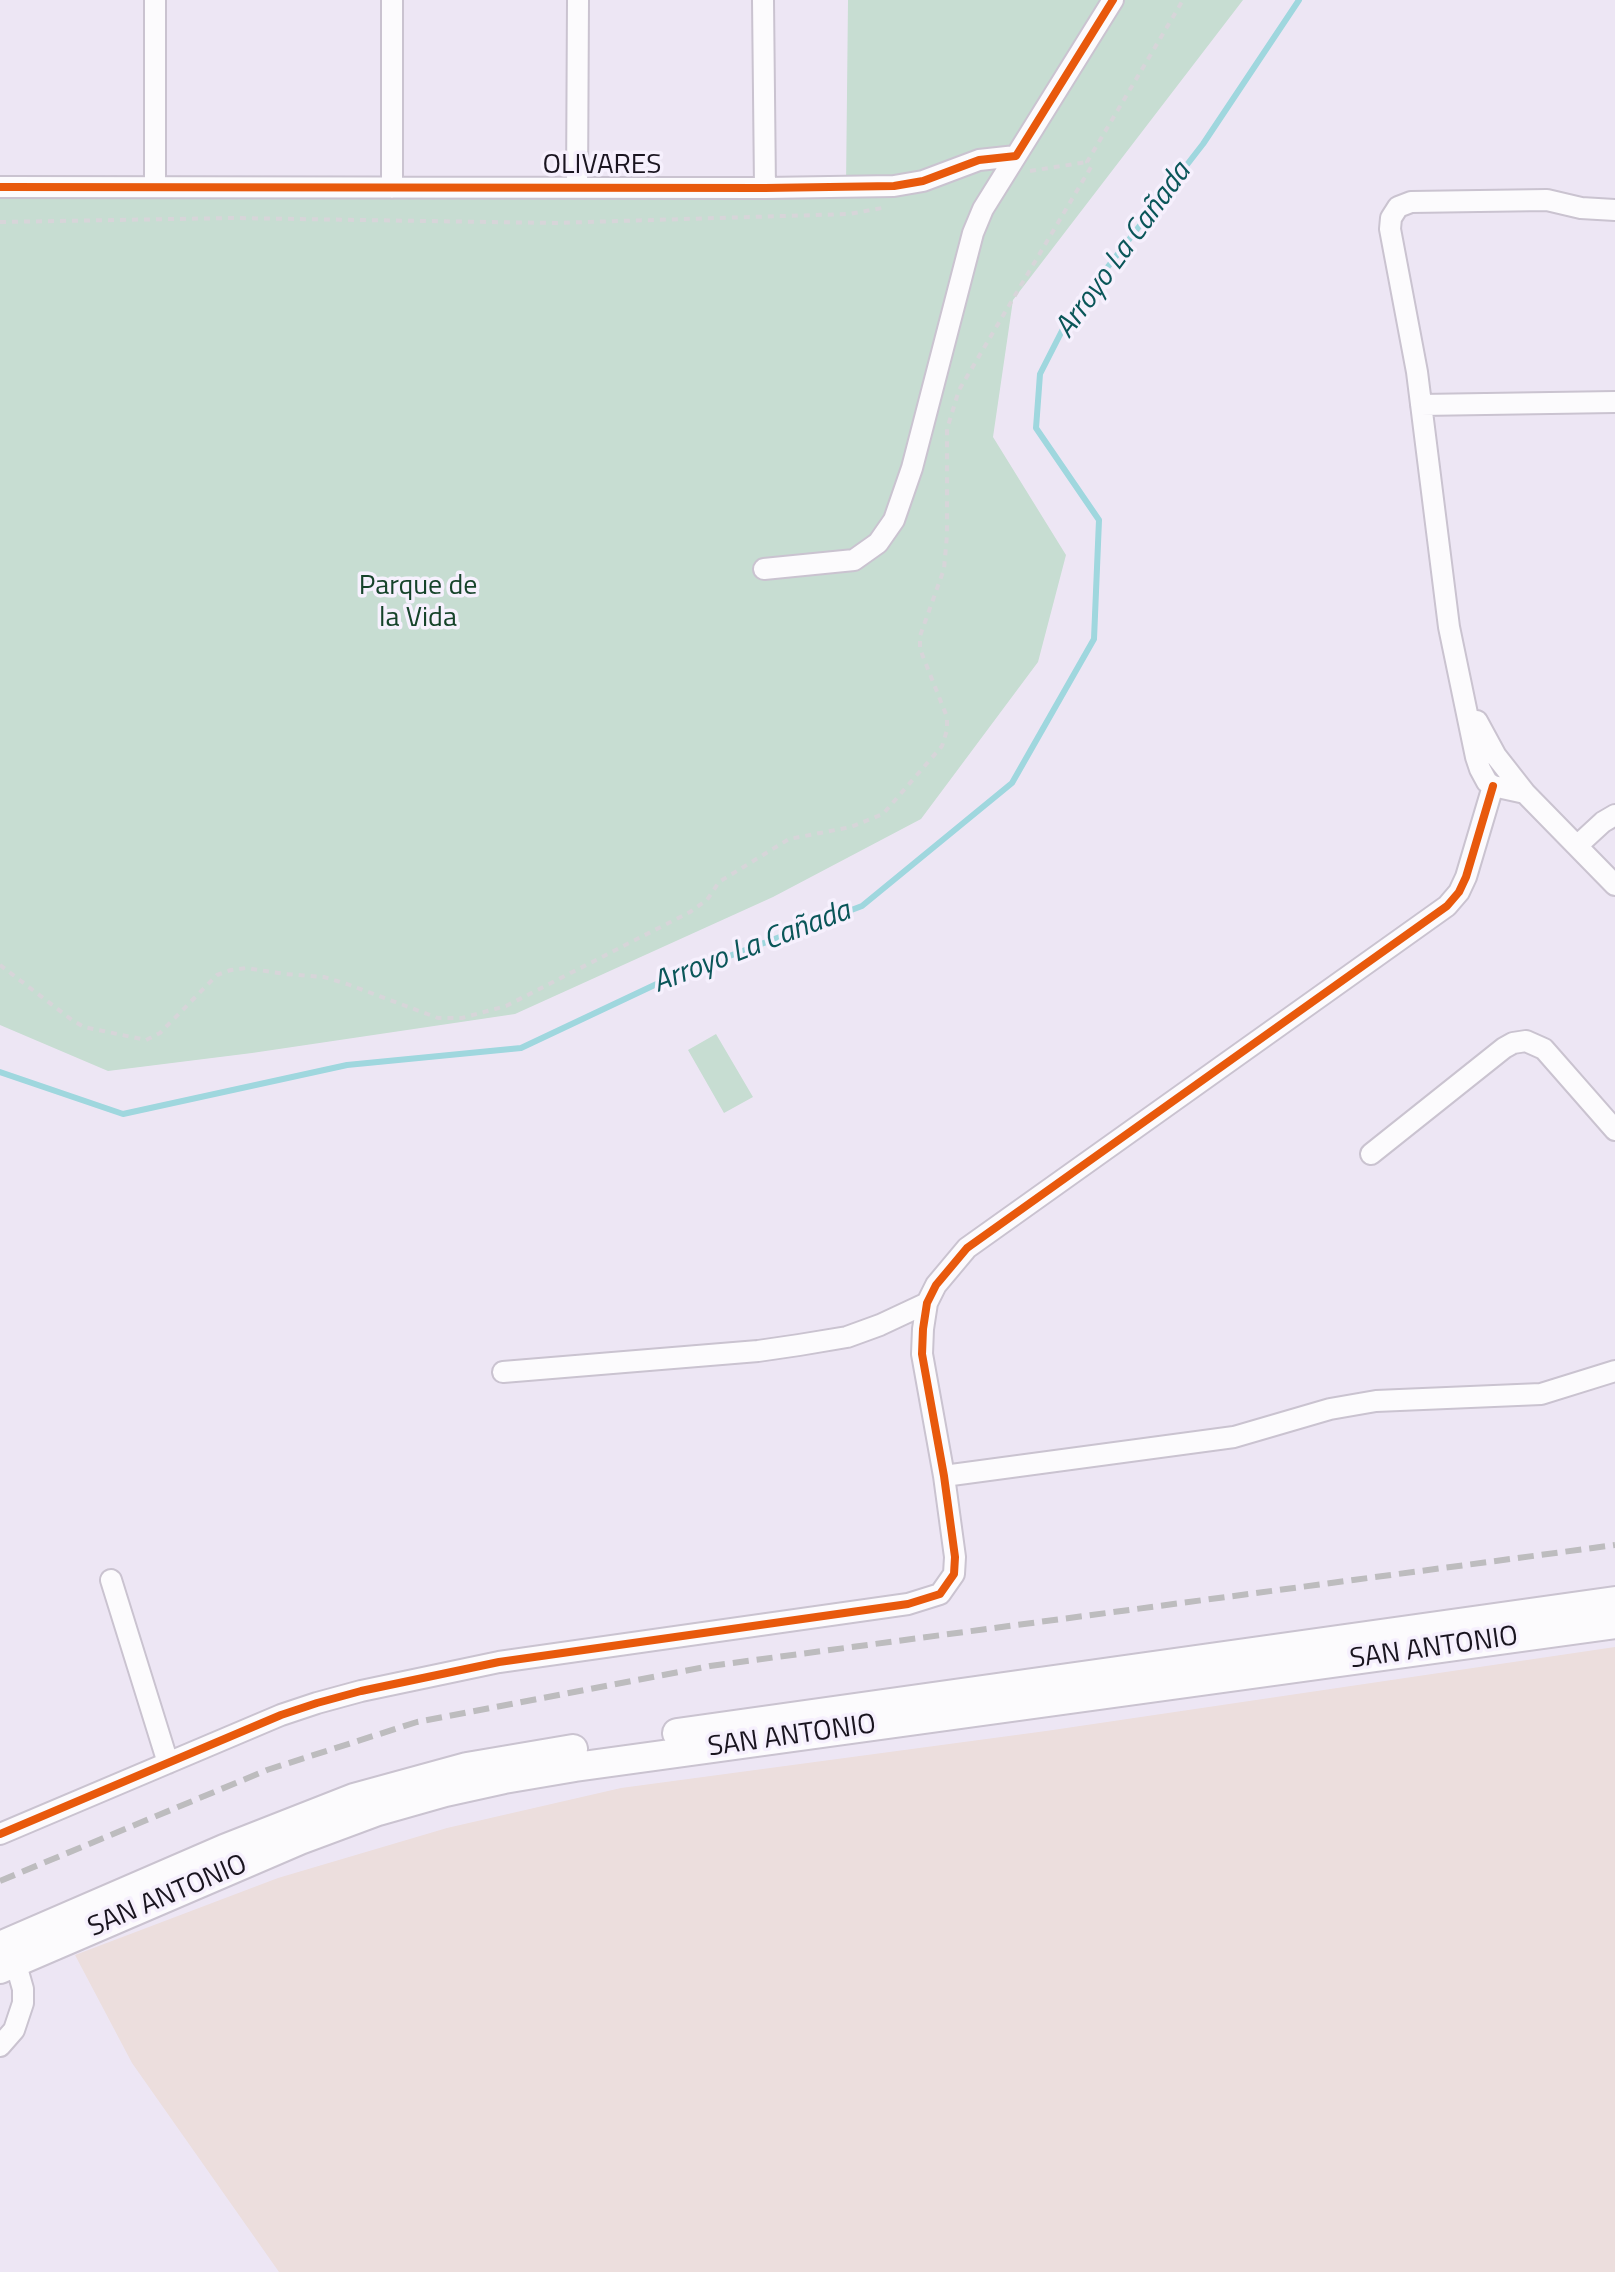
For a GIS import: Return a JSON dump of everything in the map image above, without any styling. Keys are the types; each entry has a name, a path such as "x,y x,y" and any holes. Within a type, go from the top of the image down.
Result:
{"main road":[{"name":"SAN ANTONIO","path":"4,1955 294,1820 354,1798 467,1767 523,1756 887,1703 1615,1601"},
{"name":"SAN ANTONIO","path":"4,1955 378,1811 504,1779 1615,1624"}],"street":[{"path":"155,0 155,187"},
{"path":"392,0 392,188"},
{"path":"577,188 578,0"},
{"path":"763,0 765,188"},
{"path":"764,569 854,560 878,543 894,520 912,468 973,233 983,209 1113,0"},
{"name":"OLIVARES","path":"0,187 894,186 923,181 979,160 1016,156"},
{"path":"1525,793 1493,786 1480,769 1449,627 1417,372 1390,229 1391,218 1398,207 1411,202 1547,200 1581,208 1615,210"},
{"path":"1421,405 1615,402"},
{"path":"1461,683 1486,740 1525,793 1615,885"},
{"path":"0,1834 281,1715 317,1703 499,1662 928,1599 940,1594 954,1574 955,1557 922,1354 927,1303 936,1285 967,1248 1447,906 1466,877 1493,786"},
{"path":"1578,845 1615,815"},
{"path":"1371,1154 1504,1048 1526,1041 1544,1049 1615,1130"},
{"path":"503,1372 799,1345 847,1337 927,1303"},
{"path":"944,1476 1234,1437 1347,1405 1376,1401 1541,1394 1615,1371"},
{"path":"111,1580 168,1763"},
{"path":"0,2046 14,2030 23,2003 23,1989 4,1955"}],"path":[{"path":"1003,176 1087,162 1183,0"},
{"path":"0,965 84,1027 146,1040 160,1033 217,975 246,968 324,977 438,1018 462,1018 506,1006 690,912 707,900 719,882 789,839 851,827 883,814 942,746 947,730 947,717 920,649 920,636 944,569 947,429 959,390 1091,167 1087,162"},
{"path":"0,222 232,218 554,223 849,214 895,205"}],"shaded area":[{"path":"1615,1647 1615,2272 279,2272 132,2063 75,1955 278,1878 447,1828 621,1788 1046,1731"}],"green space":[{"name":"Parque de la Vida","path":"848,0 1243,0 1013,300 993,437 1066,555 1038,662 921,819 773,897 515,1014 108,1071 0,1025 0,187 846,187"},
{"path":"716,1034 753,1097 724,1113 688,1050"}],"waterway":[{"name":"Arroyo La Cañada","path":"0,1072 123,1114 347,1065 521,1048 663,981 862,906 1012,783 1094,639 1099,520 1036,428 1040,374 1069,317 1203,144 1299,0"}],"railway":[{"path":"0,1881 267,1770 417,1722 710,1666 1615,1545"}],"cycle path":[{"path":"0,187 894,186 923,181 979,160 1016,156 1113,0"},
{"path":"0,1834 281,1715 361,1691 499,1662 908,1604 940,1594 954,1574 955,1557 922,1354 927,1303 936,1285 967,1248 1447,906 1466,877 1493,786"}]}
